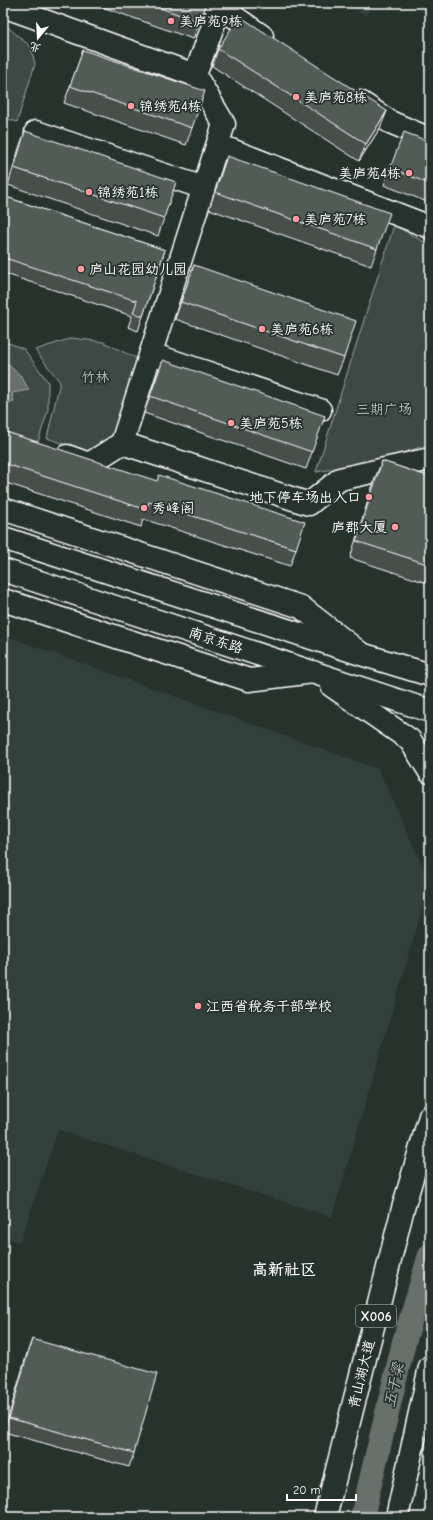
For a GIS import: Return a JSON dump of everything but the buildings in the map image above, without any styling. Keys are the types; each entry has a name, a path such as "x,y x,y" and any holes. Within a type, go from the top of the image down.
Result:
{"street":[{"path":"195,75 216,5 279,47"},
{"path":"3,6 195,75 224,124 204,188 188,266 151,354 122,443 89,464 46,449"},
{"path":"344,91 390,122 430,139"},
{"path":"36,132 204,188"},
{"path":"218,145 430,227"},
{"path":"151,354 320,410"},
{"path":"122,443 309,504 340,479 430,459"},
{"path":"3,509 302,606 361,654 430,658"},
{"path":"3,538 361,654 430,674"},
{"name":"南京东路","path":"3,570 430,711"},
{"path":"3,600 249,680 313,672 410,740 430,772"},
{"name":"青山湖大道","path":"325,1517 402,1212 430,1116"},
{"path":"398,1517 430,1367"}],"shaded area":[{"path":"344,3 371,3 367,16"},
{"path":"3,360 21,376 29,390 12,393 14,402 3,403"},
{"name":"江西省税务干部学校","path":"3,635 378,769 430,882 332,1217 58,1130 20,1242 3,1237"}],"green space":[{"path":"3,23 31,47 35,64 17,122 3,117"},
{"name":"三期广场","path":"394,225 430,245 430,444 378,461 316,472"},
{"name":"竹林","path":"72,338 103,342 138,359 112,439 89,453 47,438 60,382 35,350"},
{"path":"3,341 24,349 48,382 48,410 38,442 3,431"}],"waterway":[{"name":"五干梁","path":"362,1517 404,1342 430,1255"}],"place":[{"name":"美庐苑9栋","path":"171,21"},
{"name":"美庐苑8栋","path":"296,97"},
{"name":"锦绣苑4栋","path":"131,106"},
{"name":"美庐苑4栋","path":"409,173"},
{"name":"锦绣苑1栋","path":"89,192"},
{"name":"美庐苑7栋","path":"296,219"},
{"name":"庐山花园幼儿园","path":"81,269"},
{"name":"美庐苑6栋","path":"262,329"},
{"name":"美庐苑5栋","path":"231,423"},
{"name":"地下停车场出入口","path":"369,497"},
{"name":"秀峰阁","path":"144,508"},
{"name":"庐郡大厦","path":"395,527"},
{"name":"江西省税务干部学校","path":"198,1006"}],"district":[{"name":"高新社区","path":"284,1269"}]}
